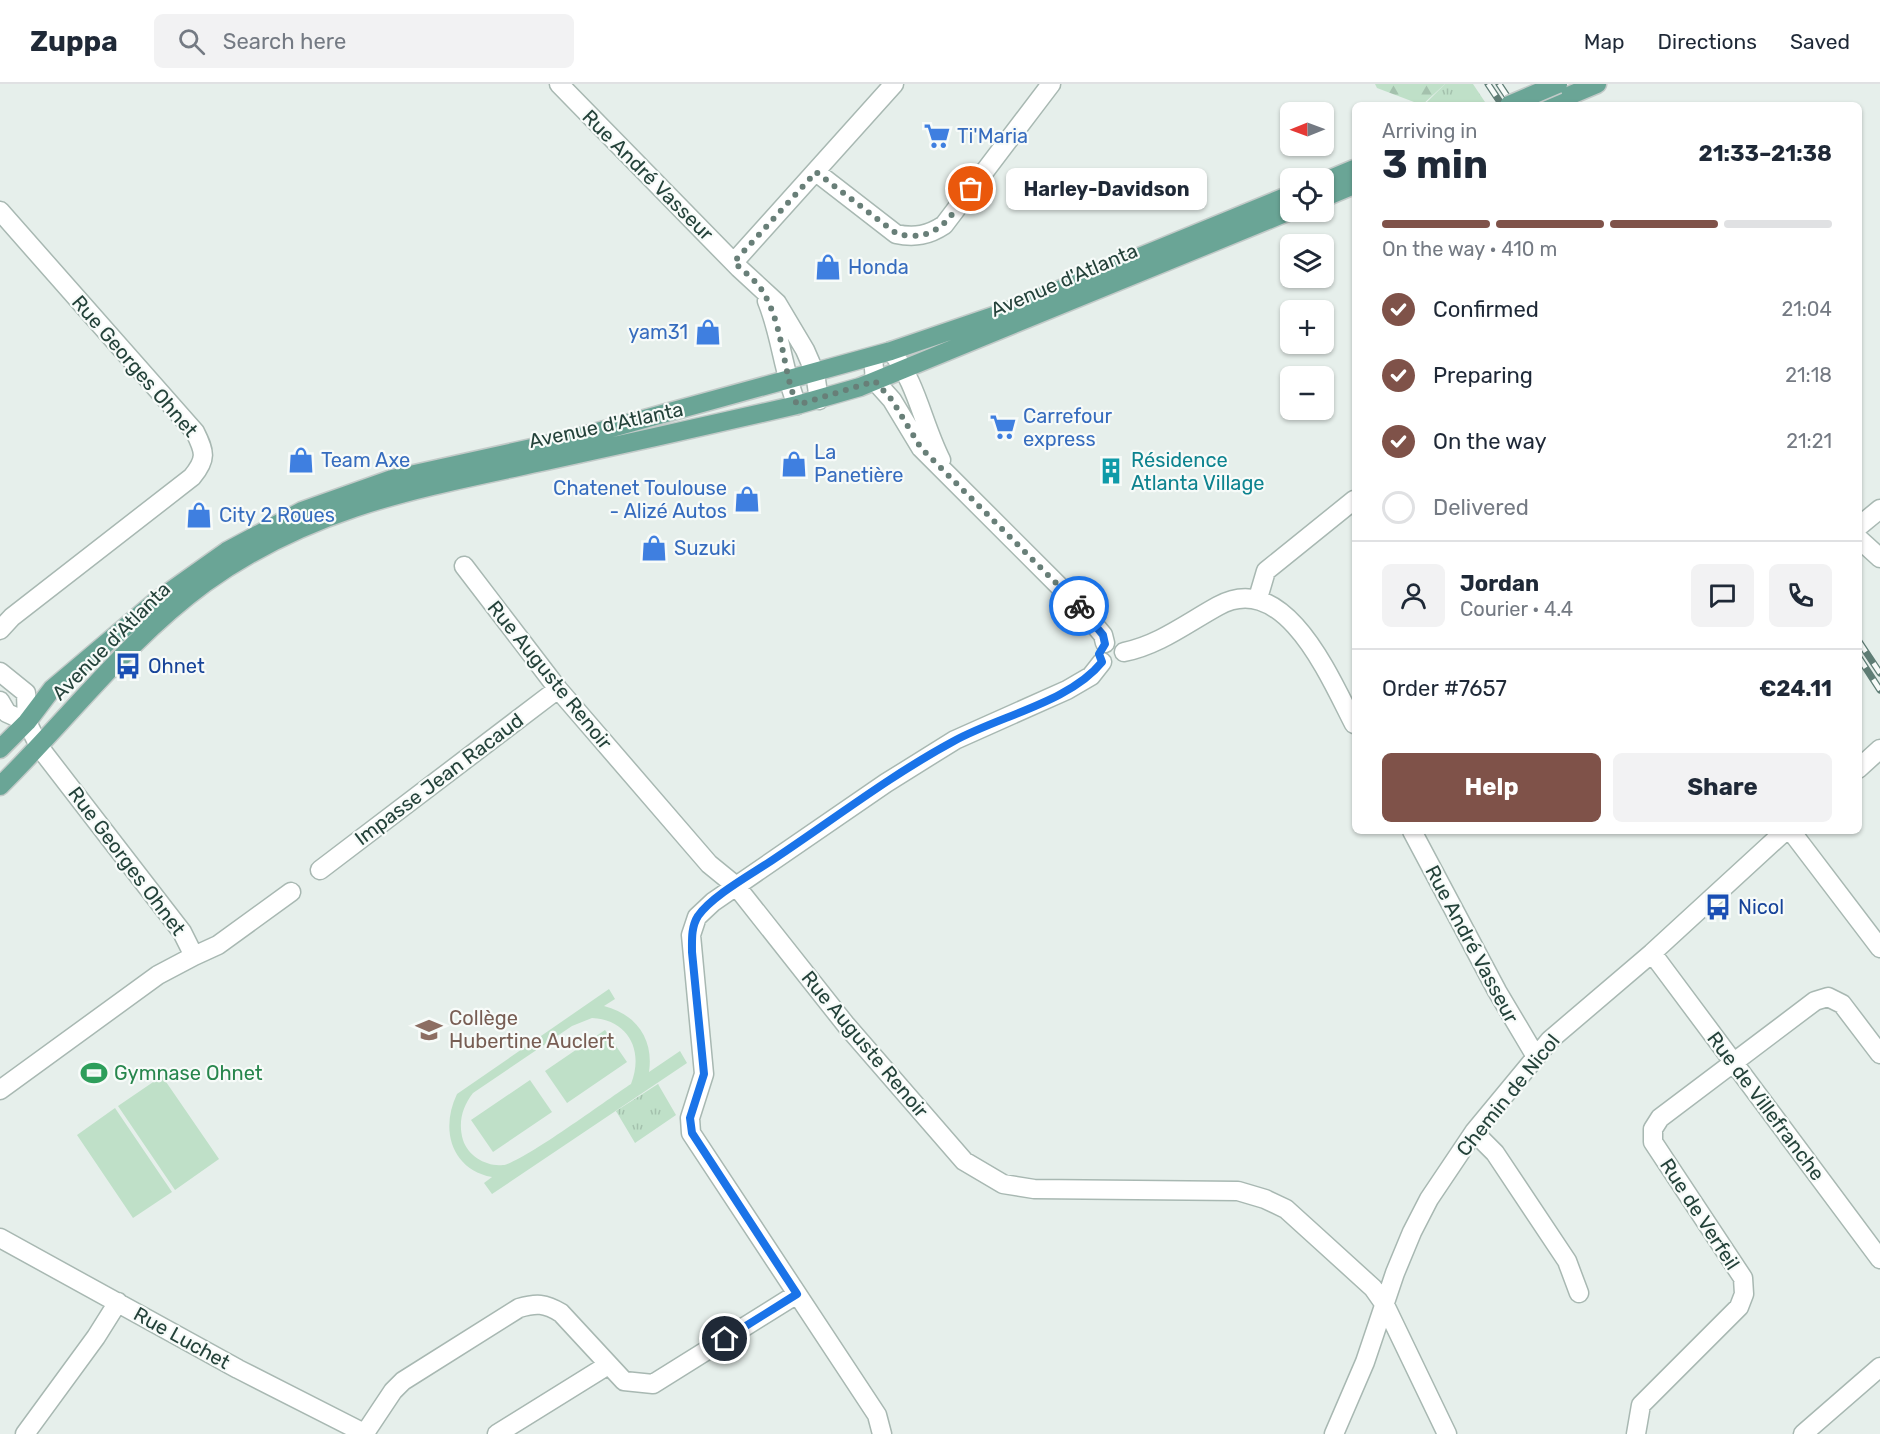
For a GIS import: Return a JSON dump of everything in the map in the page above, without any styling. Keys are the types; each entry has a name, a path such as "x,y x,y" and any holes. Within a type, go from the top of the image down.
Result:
{"main road":[{"path":"1516,102 1558,84"},
{"path":"1553,102 1597,84"},
{"path":"1334,177 1352,170"},
{"path":"1334,193 1352,186"},
{"name":"Avenue d'Atlanta","path":"0,749 27,722 52,689 155,602 227,551 273,525 333,498 392,479 568,440 873,357 1008,311 1280,199"},
{"name":"Avenue d'Atlanta","path":"0,786 40,748 112,667 156,624 204,584 280,538 345,510 390,495 819,400 906,369 1280,215"},
{"path":"96,685 115,637"}],"street":[{"name":"Rue André Vasseur","path":"559,84 783,312 815,373 819,400"},
{"path":"734,262 894,84"},
{"path":"816,172 897,234 909,237 934,232 944,225 1051,84"},
{"path":"1532,84 1544,102"},
{"name":"Rue Georges Ohnet","path":"0,211 195,432 204,449 202,465 192,477 12,616 0,630"},
{"name":"Rue André Vasseur","path":"763,291 778,332 786,381 797,405"},
{"path":"891,351 906,369 925,426 948,475"},
{"path":"873,357 875,381 892,400 921,448 1077,604 1103,635 1105,644 1099,654 1102,662 1108,666 1116,666 1122,660 1124,652"},
{"path":"1258,598 1266,571 1352,502"},
{"path":"1862,524 1880,509"},
{"path":"1862,542 1880,558"},
{"name":"Rue Auguste Renoir","path":"464,566 558,688 709,864 736,886 846,1025 964,1161 1003,1184 1034,1188 1238,1191 1265,1199 1286,1209 1373,1288 1385,1305 1447,1434"},
{"path":"1124,652 1141,649 1163,639 1220,604 1243,597 1258,598 1289,619 1318,656 1352,720"},
{"path":"1105,644 1117,643 1124,652"},
{"path":"882,1434 877,1415 692,1133 690,1118 704,1074 691,935 697,917 713,902 885,783 945,746 1067,690 1090,676 1102,662"},
{"name":"Rue Georges Ohnet","path":"0,672 26,693 27,722 40,748 182,932 194,956 158,975 0,1090"},
{"name":"Impasse Jean Racaud","path":"320,870 558,688"},
{"name":"Rue Georges Ohnet","path":"0,701 7,712 27,722"},
{"path":"1862,762 1880,749"},
{"name":"Rue André Vasseur","path":"1414,834 1517,1027 1535,1055"},
{"name":"Chemin de Nicol","path":"1334,1434 1365,1362 1397,1268 1429,1199 1474,1132 1535,1055 1652,953 1782,834"},
{"path":"1793,834 1880,948"},
{"path":"194,956 218,945 291,892"},
{"name":"Rue de Villefranche","path":"1652,953 1880,1259"},
{"name":"Rue de Verfeil","path":"1636,1434 1641,1405 1738,1307 1744,1294 1743,1278 1653,1142 1653,1129 1660,1118 1732,1061 1815,1001 1828,997 1842,1004 1880,1054"},
{"path":"1474,1132 1495,1153 1567,1261 1579,1293"},
{"name":"Rue Luchet","path":"0,1239 238,1369 365,1434"},
{"path":"365,1434 393,1391 403,1381 527,1305 535,1303 548,1305 561,1313 624,1381 653,1384 797,1294"},
{"path":"25,1434 96,1337 118,1302"},
{"path":"497,1434 608,1365"},
{"path":"1803,1434 1880,1367"}],"green space":[{"path":"1375,84 1445,84 1425,102 1414,102 1377,88"},
{"path":"1445,84 1473,84 1485,102 1427,102"},
{"path":"609,989 615,999 604,1006 625,1015 640,1030 649,1049 649,1072 680,1051 687,1063 492,1194 484,1183 492,1177 478,1173 467,1166 453,1146 450,1121 457,1094","holes":["592,1018 605,1020 624,1031 630,1039 636,1060 631,1084 513,1162 503,1165 491,1164 479,1159 469,1151 463,1140 461,1121 466,1104 473,1093 572,1026"]},
{"path":"605,1030 627,1062 567,1103 545,1071"},
{"path":"162,1076 219,1159 175,1190 118,1106"},
{"path":"530,1080 552,1112 493,1152 471,1120"},
{"path":"658,1084 676,1115 635,1143 616,1111"},
{"path":"115,1108 172,1192 133,1218 77,1135"}],"railway":[{"path":"1488,84 1500,102"},
{"path":"1499,84 1511,102"},
{"path":"1862,646 1880,673"},
{"path":"1862,662 1880,690"}],"way so far":[{"path":"971,189 944,225 934,232 909,237 897,234 816,172 734,262 763,291 778,332 784,356 786,381 797,405 875,381 892,400 921,448 1079,606"}],"place":[{"name":"Ti'Maria","path":"937,136"},
{"name":"Harley-Davidson","path":"971,189"},
{"name":"Honda","path":"828,267"},
{"name":"yam31","path":"708,332"},
{"name":"Carrefour express","path":"1003,427"},
{"name":"Team Axe","path":"301,460"},
{"name":"La Panetière","path":"794,464"},
{"name":"Résidence Atlanta Village","path":"1111,471"},
{"name":"Chatenet Toulouse - Alizé Autos","path":"747,499"},
{"name":"City 2 Roues","path":"199,515"},
{"name":"Suzuki","path":"654,548"},
{"name":"Ohnet","path":"128,666"},
{"name":"Nicol","path":"1718,907"},
{"name":"Collège Hubertine Auclert","path":"429,1030"},
{"name":"Gymnase Ohnet","path":"94,1073"}],"route":[{"path":"725,1339 797,1294 698,1146 692,1133 690,1118 704,1074 691,935 697,917 713,902 885,783 955,740 1067,690 1090,676 1102,662 1099,654 1105,644 1103,635 1079,606"}]}
